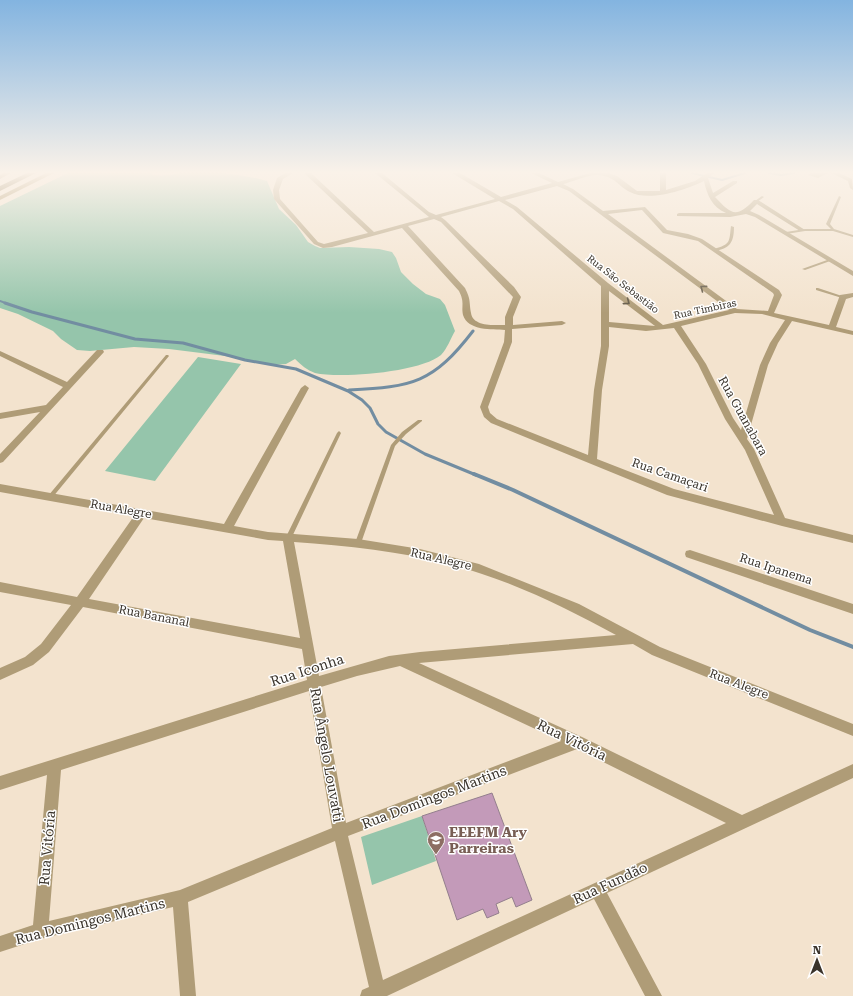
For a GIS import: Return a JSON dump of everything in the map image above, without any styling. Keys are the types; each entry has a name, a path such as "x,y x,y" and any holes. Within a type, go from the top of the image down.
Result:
{"street":[{"path":"296,219 316,243 321,246 332,245 426,219"},
{"path":"357,219 372,234"},
{"path":"440,219 514,292 517,300 509,317 509,326"},
{"name":"Rua São Sebastião","path":"528,219 604,285 662,328"},
{"path":"611,219 735,311"},
{"path":"654,219 665,232 694,238 715,250 776,292 778,295 778,300 770,314"},
{"path":"763,219 853,274"},
{"path":"785,219 802,230"},
{"path":"404,226 462,290 467,300 467,315 474,323 483,325 509,326 562,323"},
{"path":"592,461 598,390 605,346 604,285"},
{"path":"832,328 843,297 853,295"},
{"name":"Rua Timbiras","path":"605,324 640,328 662,328 735,311 750,311 790,318 853,333"},
{"path":"743,439 764,365 774,343 790,318"},
{"name":"Rua Guanabara","path":"676,325 702,364 729,419 753,457 782,522"},
{"name":"Rua Camaçari","path":"509,326 508,342 484,407 485,414 494,421 592,461 692,498 853,539"},
{"path":"0,460 100,352"},
{"path":"0,353 69,386"},
{"path":"0,362 12,360"},
{"path":"227,529 305,388"},
{"path":"0,416 49,407"},
{"name":"Rua Alegre","path":"0,488 227,529 288,538 358,543 428,554 452,560 479,568 575,607 656,651 832,720 853,730"},
{"path":"0,674 25,664 45,648 80,602 142,513"},
{"name":"Rua Ângelo Louvatti","path":"288,538 340,832 373,994"},
{"name":"Rua Ipanema","path":"690,554 853,609"},
{"name":"Rua Bananal","path":"0,587 307,646"},
{"name":"Rua Iconha","path":"0,783 373,665 401,660 635,639"},
{"name":"Rua Vitória","path":"401,660 577,742 742,823"},
{"name":"Rua Domingos Martins","path":"0,944 40,931 180,898 340,832 577,742"},
{"name":"Rua Vitória","path":"40,931 55,766"},
{"name":"Rua Fundão","path":"373,994 853,771"},
{"path":"597,890 654,996"},
{"name":"Rua Domingos Martins","path":"180,898 188,996"}],"lane":[{"path":"830,219 828,223 833,230"},
{"path":"715,250 730,243 732,239 732,227"},
{"path":"786,233 802,230 833,230 853,236"},
{"path":"804,269 831,260"},
{"path":"817,289 843,297"},
{"path":"50,496 167,356"},
{"path":"358,543 393,445 404,433 420,421"},
{"path":"288,538 339,433"}],"green space":[{"path":"0,219 290,219 308,242 320,248 349,247 379,249 392,252 401,272 413,284 426,294 440,299 445,305 455,331 441,355 431,361 417,366 380,373 327,375 315,373 309,370 295,359 286,364 271,365 233,357 169,349 134,347 90,351 77,350 61,339 53,331 18,314 0,308"},
{"path":"198,357 241,364 155,481 105,471"},
{"path":"422,816 436,861 372,885 361,837"}],"building":[{"name":"EEEFM Ary Parreiras","path":"492,793 532,900 516,907 512,897 496,904 499,913 487,918 483,909 457,920 422,816"}],"waterway":[{"path":"0,301 8,304"},
{"path":"8,304 32,312 135,339 183,343 245,360 296,369 348,391 362,400 370,408 378,424 386,432 425,454 476,475"},
{"path":"349,390 390,387 406,384 420,379 433,372 446,362 473,331"},
{"path":"474,474 513,490 810,630 853,647"}],"place":[{"name":"EEEFM Ary Parreiras","path":"436,855"}]}
